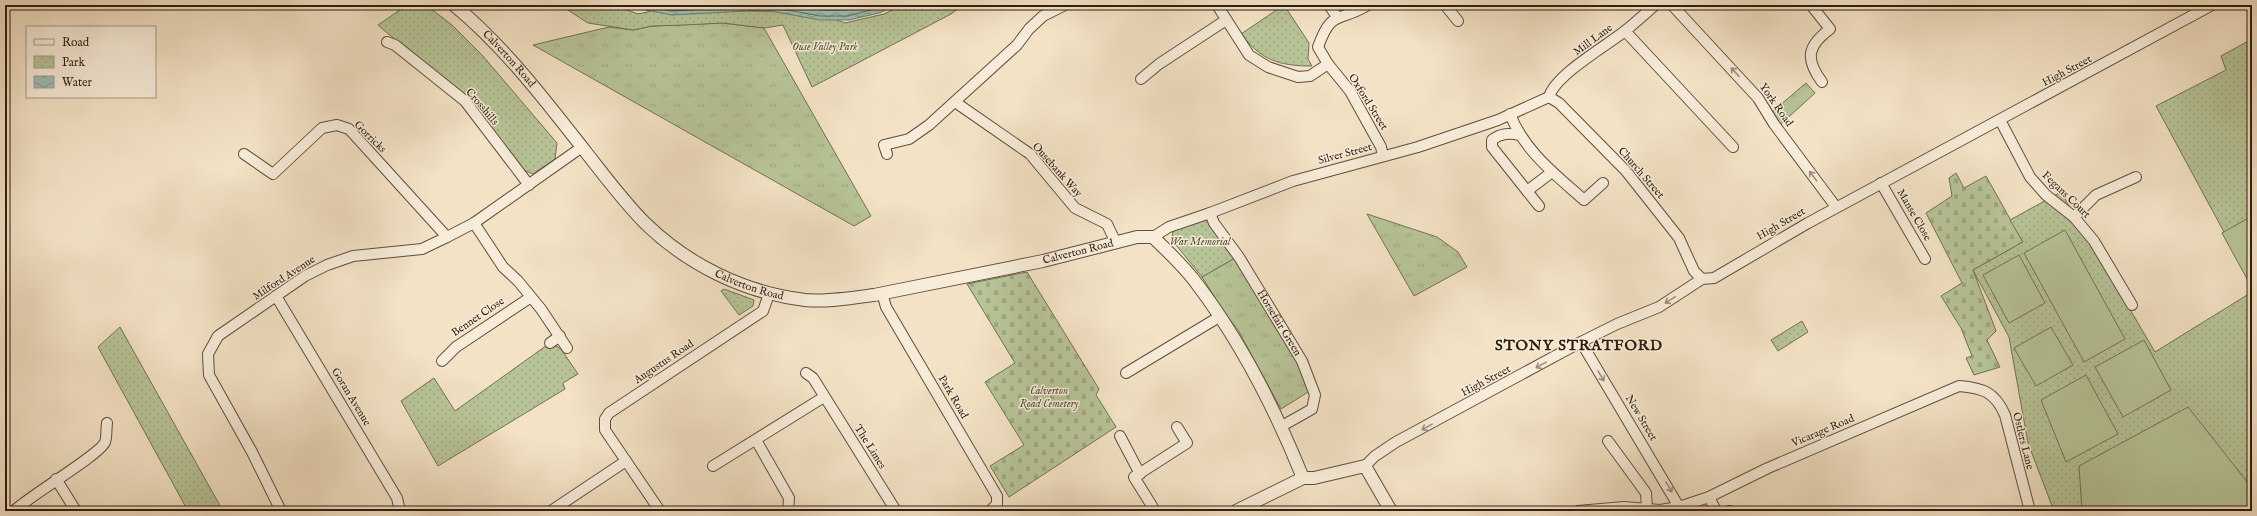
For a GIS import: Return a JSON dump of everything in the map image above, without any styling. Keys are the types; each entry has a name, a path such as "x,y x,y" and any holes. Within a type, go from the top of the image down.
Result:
{"street":[{"name":"Calverton Road","path":"454,5 508,57 619,194 645,223 687,258 728,280 769,294 806,300 846,298 882,293 1043,261 1137,237 1153,237"},
{"path":"884,146 909,139 929,125 1017,45 1029,29 1043,16 1065,5"},
{"path":"1216,5 1249,55 1268,67 1298,76 1310,76 1328,64"},
{"path":"1329,5 1337,17 1359,11 1368,5"},
{"path":"1445,5 1458,21"},
{"name":"Mill Lane","path":"1547,98 1554,86 1584,60 1625,31 1655,5"},
{"name":"York Road","path":"1672,5 1758,98 1774,124 1836,207"},
{"path":"1811,5 1830,29 1819,37 1812,47 1810,58 1812,67 1822,82"},
{"name":"High Street","path":"1365,466 1375,456 1396,442 1581,342 1617,324 1659,307 1702,280 1714,278 1836,207 2212,5"},
{"name":"Oxford Street","path":"1337,17 1325,28 1318,47 1328,64 1350,91 1381,147 1383,156"},
{"path":"1142,79 1159,64 1226,20"},
{"path":"1625,31 1734,147"},
{"name":"Crosshills","path":"387,42 395,45 465,101 529,185"},
{"name":"Silver Street","path":"1153,237 1169,227 1293,181 1424,145 1510,114 1547,98"},
{"name":"Church Street","path":"1547,98 1559,103 1626,171 1679,238 1694,272 1702,280"},
{"name":"Ousebank Way","path":"955,102 1030,154 1075,208 1107,224 1116,243"},
{"path":"1510,114 1520,135 1552,172 1584,200 1603,183"},
{"name":"Fegans Court","path":"2000,120 2030,177 2046,195 2074,217 2094,241 2132,305"},
{"name":"Gorricks","path":"244,154 273,174 322,128 337,124 349,129 447,237"},
{"path":"1520,135 1509,133 1499,135 1492,140 1492,147 1539,206"},
{"name":"Milford Avenue","path":"281,511 252,452 209,375 208,354 218,336 305,276 327,265 353,256 422,249 447,237 474,222 582,147"},
{"path":"1527,191 1552,172"},
{"path":"2074,217 2096,195 2136,177"},
{"name":"Manse Close","path":"1881,183 1926,259"},
{"name":"Horsefair Green","path":"1210,213 1214,223 1240,257 1302,361 1315,395 1312,409 1282,426"},
{"path":"474,222 503,267 518,281 531,297 560,336 567,348"},
{"path":"1153,237 1197,283 1219,317 1282,426 1303,478"},
{"name":"Park Road","path":"882,293 886,307 997,496 997,504 990,511"},
{"name":"Augustus Road","path":"660,511 605,430 604,419 609,413 763,311 769,294"},
{"name":"Goran Avenue","path":"276,296 397,498 400,511"},
{"name":"Bennet Close","path":"442,361 456,347 531,297"},
{"path":"1126,373 1219,317"},
{"path":"550,343 560,336"},
{"name":"New Street","path":"1581,342 1679,507"},
{"name":"The Limes","path":"806,373 813,378 896,511"},
{"name":"Vicarage Road","path":"1578,511 1624,507 1660,510 1679,507 1709,497 1768,468 1959,386 1979,388"},
{"name":"Ostlers Lane","path":"1979,388 2000,403 2005,415 2030,511"},
{"path":"713,466 824,397"},
{"path":"14,511 56,479 92,456 105,443 107,423"},
{"path":"1154,511 1134,477 1187,443 1177,427"},
{"path":"1120,436 1140,474"},
{"path":"756,440 789,498 789,510"},
{"path":"1608,441 1646,492 1644,509"},
{"path":"551,511 626,460"},
{"path":"1236,511 1303,478 1314,478 1365,466 1391,511"},
{"path":"56,479 76,511"},
{"path":"1709,497 1716,511"}],"green space":[{"path":"407,5 426,5 452,25 482,55 557,143 555,159 533,174 519,168 464,99 378,25"},
{"name":"Ouse Valley Park","path":"560,5 614,5 638,14 661,9 795,12 821,14 845,23 884,14 903,5 963,5 951,14 812,87 783,25 764,28 723,23 652,26 633,30 588,23"},
{"path":"1284,5 1309,43 1308,59 1312,66 1290,65 1272,60 1256,50 1241,34"},
{"path":"723,23 764,28 871,216 854,226 533,45 609,27 633,30 652,26"},
{"path":"2252,39 2252,284 2156,106 2226,70 2221,56"},
{"path":"1806,83 1815,93 1781,124 1771,113"},
{"path":"1956,173 1964,188 1986,176 2023,242 1973,270 1996,331 1987,340 2000,367 1974,375 1966,358 1972,356 1961,328 1941,296 1962,283 1926,213 1952,196 1949,178"},
{"path":"2061,192 2155,352 2252,292 2252,511 2054,511 2028,443 2009,337 1973,270 2023,242 2010,220"},
{"path":"1367,214 1437,237 1458,252 1467,267 1414,296"},
{"path":"2252,216 2252,288 2222,233"},
{"name":"War Memorial","path":"1207,218 1235,258 1202,277 1172,240 1173,230"},
{"path":"2065,230 2125,339 2084,362 2024,253"},
{"path":"2019,255 2045,303 2009,323 1983,275"},
{"path":"1235,258 1299,364 1310,391 1281,409 1238,330 1224,312 1202,277"},
{"name":"Calverton Road Cemetery","path":"1027,272 1099,389 1096,395 1116,427 1009,497 990,466 1024,445 985,382 1015,363 967,284"},
{"path":"724,289 754,300 753,306 739,315 721,291"},
{"path":"1802,321 1808,332 1778,351 1771,340"},
{"path":"120,327 223,511 188,511 98,347"},
{"path":"2051,327 2073,365 2036,386 2014,348"},
{"path":"2144,340 2171,390 2123,417 2095,367"},
{"path":"550,343 561,349 578,374 563,383 565,389 438,466 401,401 434,378 455,411"},
{"path":"2086,375 2118,434 2066,462 2041,400"},
{"path":"2188,407 2252,488 2252,511 2082,511 2079,466"}],"water":[{"path":"620,5 897,5 879,13 849,20 820,20 765,10 672,15"}],"district":[{"name":"STONY STRATFORD","path":"1579,345"}]}
